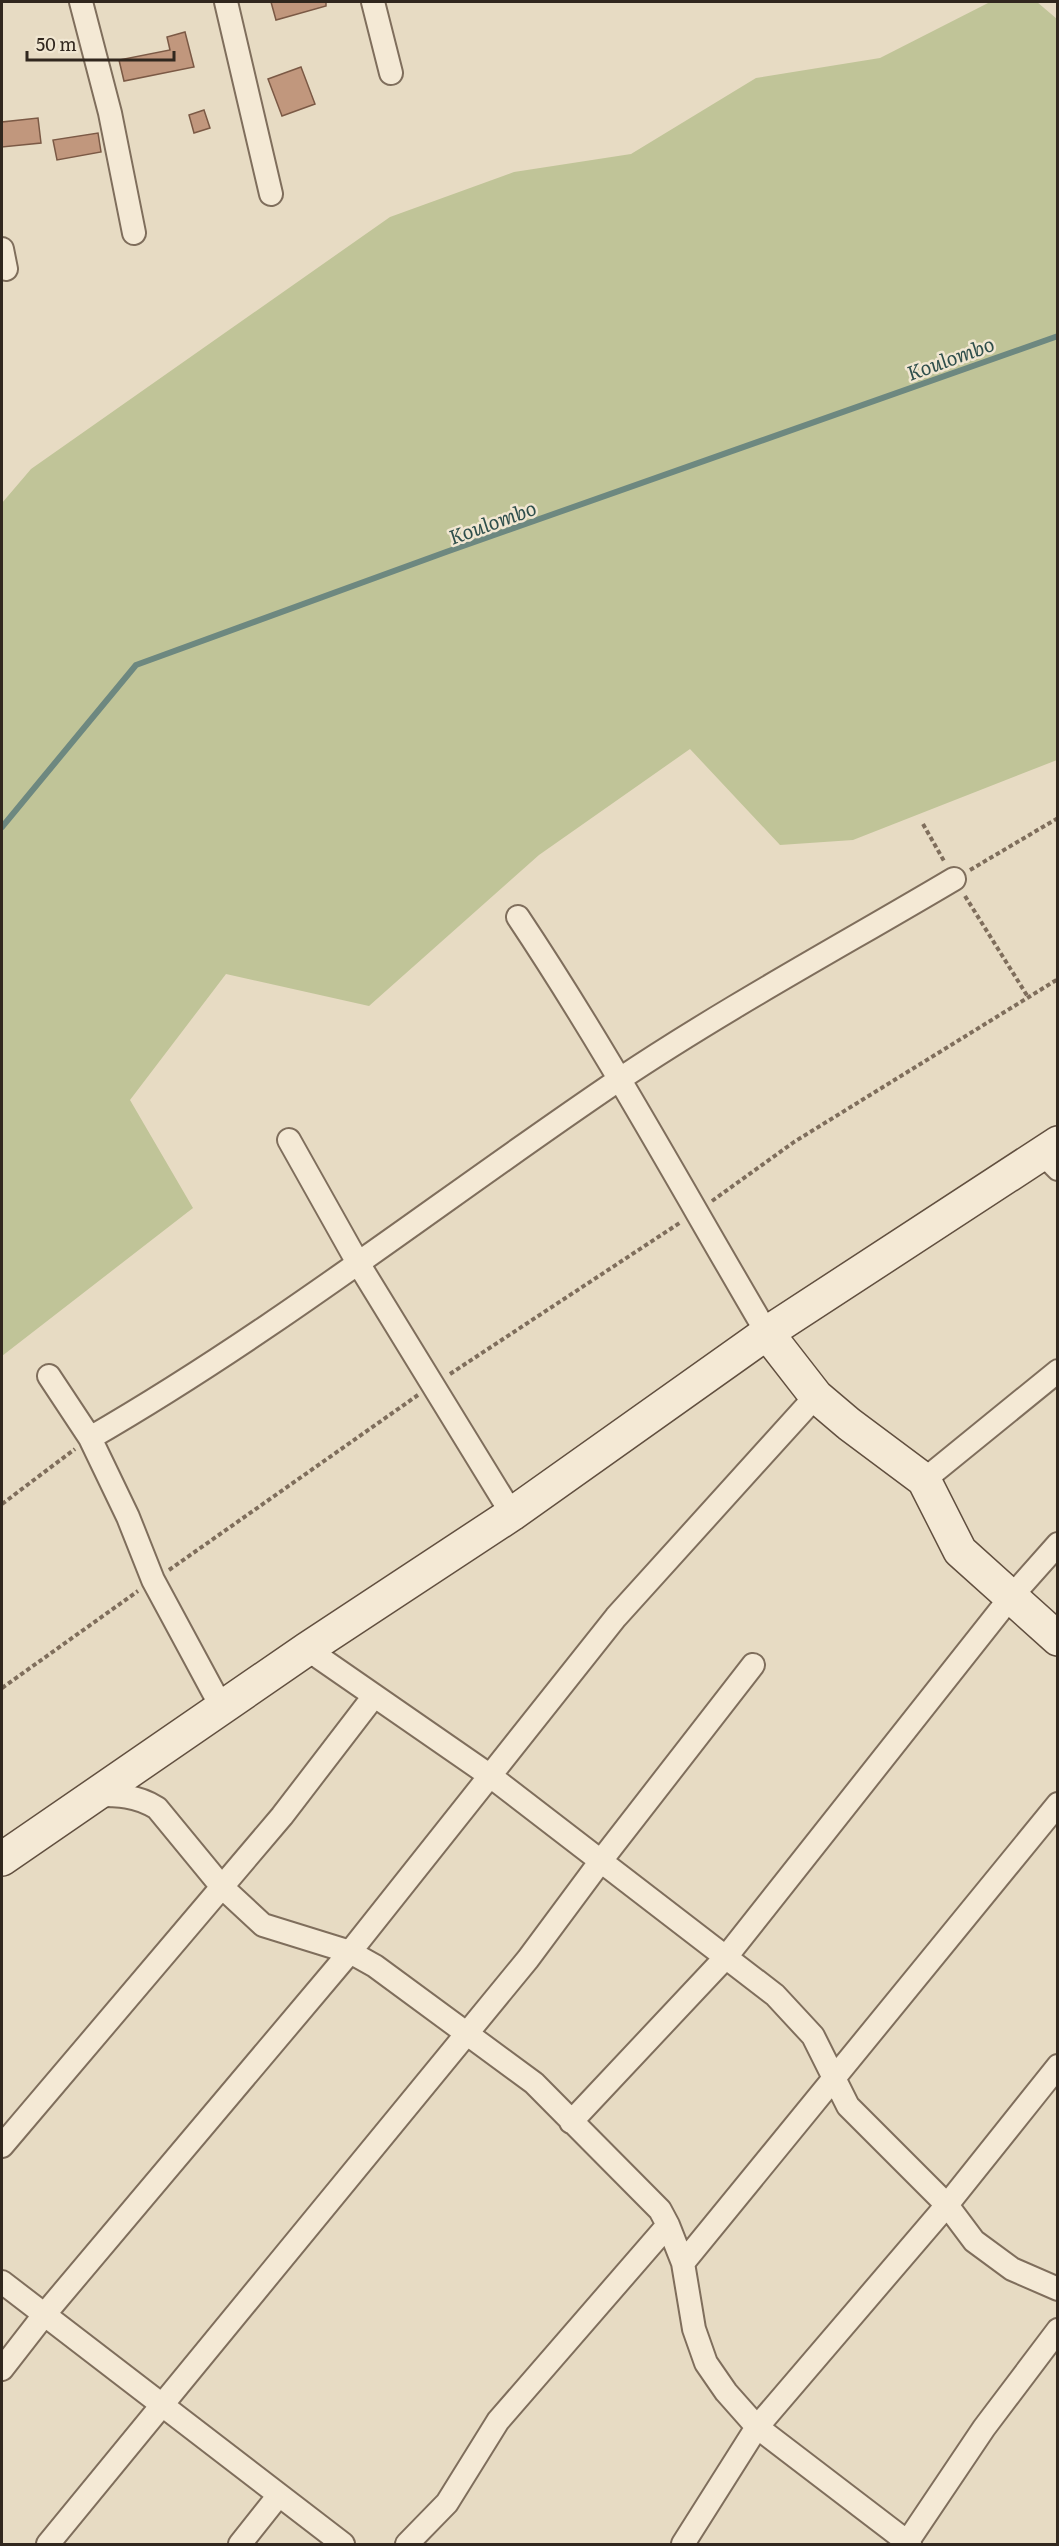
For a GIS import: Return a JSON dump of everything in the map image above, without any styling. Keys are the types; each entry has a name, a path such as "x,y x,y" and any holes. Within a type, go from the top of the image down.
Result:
{"street":[{"path":"81,2 110,113 134,233"},
{"path":"226,2 271,194"},
{"path":"373,2 391,73"},
{"path":"90,1438 173,1388 358,1263 469,1182 620,1079 774,983 954,879"},
{"path":"518,917 555,970 767,1334 816,1396 849,1424 924,1480 960,1551 1058,1639"},
{"path":"288,1140 358,1263 512,1514"},
{"path":"2,1859 307,1649 512,1514 767,1334 1052,1155"},
{"path":"924,1480 1058,1371"},
{"path":"49,1376 90,1438 128,1517 153,1580 222,1708"},
{"path":"2,2369 44,2315 350,1952 616,1617 816,1396"},
{"path":"571,2122 726,1957 1010,1598 1058,1544"},
{"path":"307,1649 489,1775 776,1995 813,2036 848,2106 947,2205 974,2241 1012,2270 1058,2289"},
{"path":"48,2544 528,1959 753,1665"},
{"path":"2,2146 282,1816 374,1696"},
{"path":"94,1794 125,1795 142,1799 157,1808 222,1887 263,1925 350,1952 375,1966 534,2083 645,2193 668,2224 683,2263 694,2329 706,2363 726,2392 757,2427 908,2544 984,2428 1058,2330"},
{"path":"683,2263 1058,1804"},
{"path":"683,2544 757,2427 947,2205 1058,2066"},
{"path":"407,2544 447,2503 498,2421 668,2224"},
{"path":"2,2283 343,2544"},
{"path":"240,2544 279,2495"}],"path":[{"path":"954,879 1058,818"},
{"path":"923,824 954,879 1028,997"},
{"path":"2,1688 433,1385 696,1213 794,1142 1058,979"},
{"path":"2,1504 90,1438"}],"green space":[{"path":"990,2 1037,2 1057,19 1057,760 853,840 780,845 690,749 539,855 369,1006 226,974 130,1100 193,1208 2,1356 2,503 31,469 390,217 514,172 631,154 756,78 880,58"}],"building":[{"path":"271,2 326,2 326,6 276,20"},
{"path":"185,32 194,67 124,81 119,60 170,50 167,37"},
{"path":"301,67 315,104 282,116 268,79"},
{"path":"204,110 210,128 194,133 189,115"},
{"path":"38,118 41,143 2,147 2,122"},
{"path":"98,133 101,152 57,160 53,140"}],"waterway":[{"name":"Koulombo","path":"2,827 136,665 446,552 1058,336"}]}
